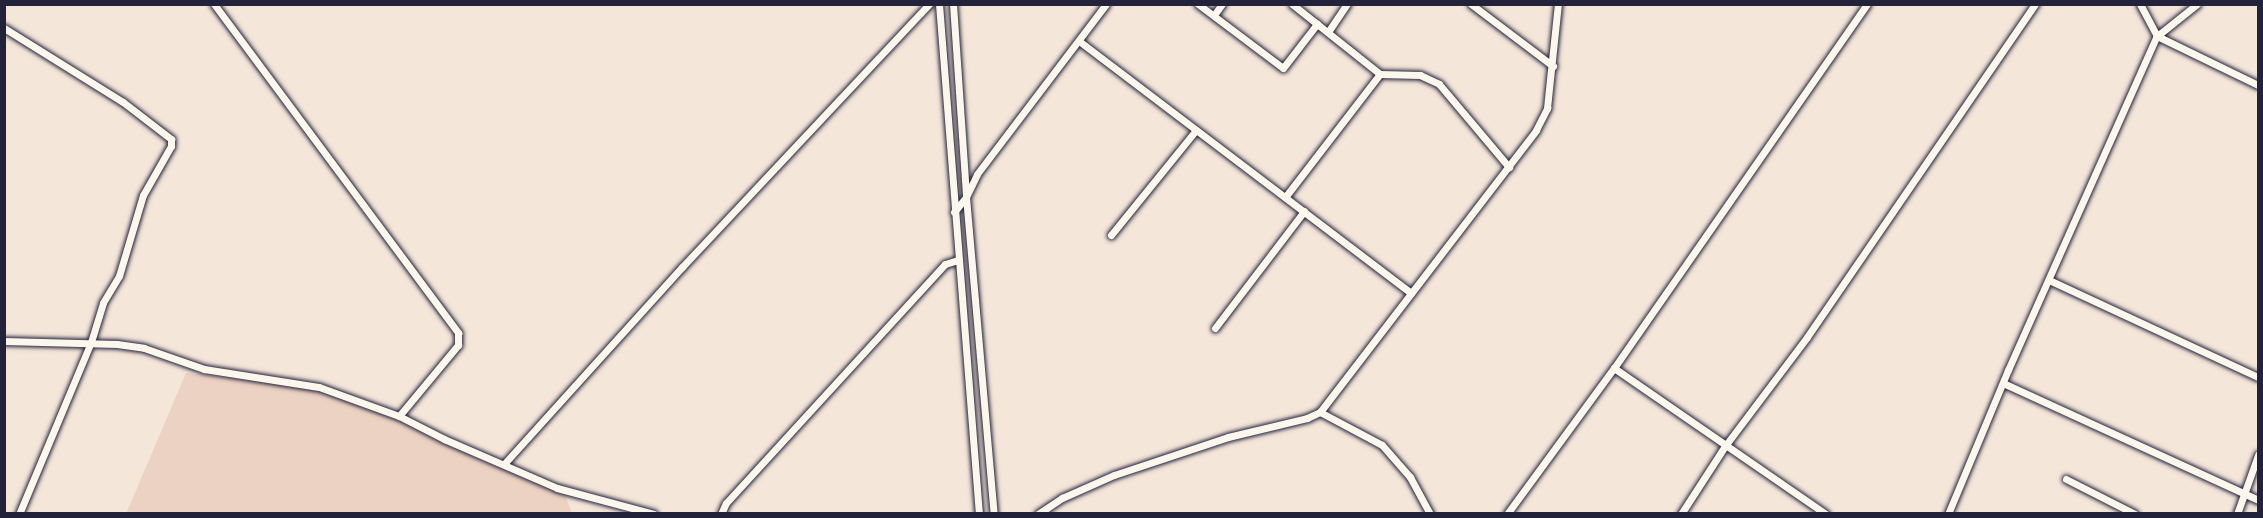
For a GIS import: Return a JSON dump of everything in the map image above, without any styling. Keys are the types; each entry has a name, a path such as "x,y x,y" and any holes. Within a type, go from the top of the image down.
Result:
{"street":[{"path":"214,4 458,333 458,345 399,416"},
{"path":"504,464 682,267 929,4"},
{"path":"939,4 979,513"},
{"path":"953,4 966,197 993,513"},
{"path":"954,212 966,197 976,174 1106,4"},
{"path":"1197,4 1283,68 1317,24"},
{"path":"1214,15 1222,4"},
{"path":"1292,4 1380,74 1420,75 1439,84 1509,166"},
{"path":"1328,32 1347,4"},
{"path":"1471,4 1553,66"},
{"path":"1038,513 1062,498 1114,475 1228,437 1307,418 1320,412 1536,130 1547,108 1558,4"},
{"path":"1507,513 1614,368 1867,4"},
{"path":"1681,513 1725,446 1807,338 2035,4"},
{"path":"2140,4 2157,36 2259,85"},
{"path":"1948,513 2157,36 2197,4"},
{"path":"4,28 123,102 171,139 171,146 143,195 122,267 104,303 91,342 19,513"},
{"path":"1078,41 1286,196 1411,293"},
{"path":"1286,196 1380,74"},
{"path":"1111,236 1196,129"},
{"path":"1215,328 1304,211"},
{"path":"721,513 726,503 945,264 958,260"},
{"path":"2049,280 2259,377"},
{"path":"4,341 91,342 144,348 204,369 320,387 399,416 444,439 557,488 654,513"},
{"path":"1614,368 1826,513"},
{"path":"2003,383 2259,500"},
{"path":"1320,412 1382,445 1410,477 1430,513"},
{"path":"2237,513 2259,455"},
{"path":"2066,479 2135,513"}],"shaded area":[{"path":"186,373 327,388 565,495 572,513 126,514"}]}
